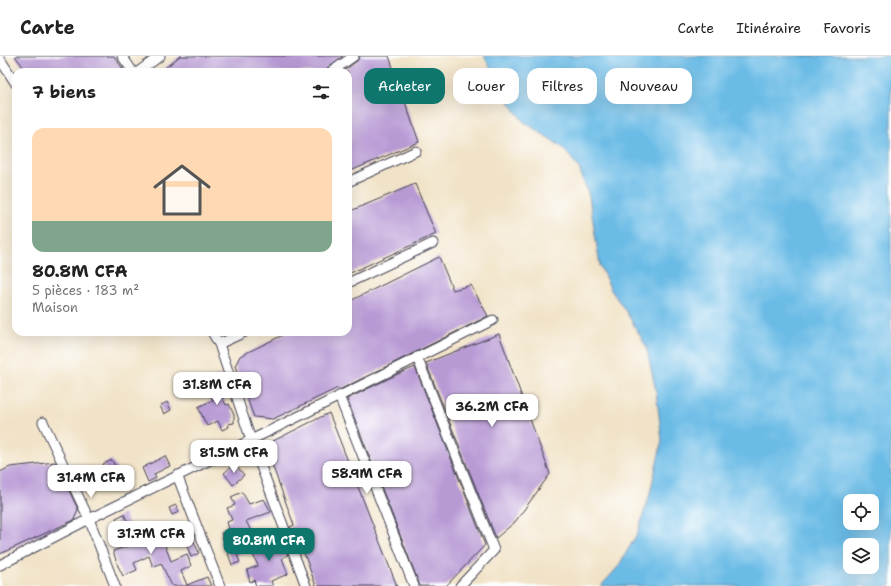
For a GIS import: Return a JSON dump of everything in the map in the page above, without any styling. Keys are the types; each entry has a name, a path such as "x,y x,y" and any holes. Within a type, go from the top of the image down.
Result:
{"street":[{"path":"122,56 130,68"},
{"path":"144,68 160,56"},
{"path":"337,68 354,56"},
{"path":"0,59 12,78"},
{"path":"352,180 416,151"},
{"path":"352,281 432,243"},
{"path":"0,565 177,475 493,320"},
{"path":"214,336 219,344 251,440 306,586"},
{"path":"219,344 236,336"},
{"path":"417,358 494,550 460,586"},
{"path":"339,396 414,586"},
{"path":"43,422 89,519 115,586"},
{"path":"177,475 220,586"}],"water":[{"path":"484,56 891,56 891,586 601,586 618,567 638,532 650,493 662,441 656,391 646,346 627,313 611,290 600,266 589,196 579,168 562,147 523,121 510,104 519,104 519,68 491,68"}],"building":[{"path":"15,56 114,56 122,68 24,68"},
{"path":"180,56 343,56 327,68 165,68"},
{"path":"360,56 389,56 393,68 364,68 364,104 406,104 419,142 352,170 352,68 347,68 357,61"},
{"path":"415,184 436,234 352,272 352,210"},
{"path":"439,257 453,290 471,285 488,316 339,390 338,388 273,419 254,417 235,366 240,356 281,336 352,336 352,300"},
{"path":"499,334 550,474 515,522 496,538 426,363"},
{"path":"415,367 485,545 446,586 420,586 347,399"},
{"path":"219,375 223,383 217,386 226,405 229,404 234,415 234,423 228,424 229,427 222,430 218,421 207,426 198,407 213,400 205,382"},
{"path":"167,402 171,410 164,414 160,406"},
{"path":"329,413 397,586 316,586 298,537 295,539 290,527 294,525 265,445"},
{"path":"165,456 170,466 154,474 156,478 148,482 142,468"},
{"path":"112,460 117,470 107,475 103,464"},
{"path":"55,462 78,509 74,520 0,554 0,472 10,467"},
{"path":"234,464 244,475 233,485 224,473"},
{"path":"242,492 249,504 264,499 271,512 246,521 251,531 244,535 250,550 237,555 240,562 232,565 221,533 229,529 227,522 232,520 227,508 235,505 231,497"},
{"path":"176,505 179,512 172,515 169,508"},
{"path":"124,514 132,531 144,526 149,538 160,533 171,561 187,554 191,566 181,571 187,585 207,577 211,586 172,586 161,563 153,567 149,556 134,563 137,570 123,576 113,551 128,546 116,518"},
{"path":"279,532 288,555 282,558 288,574 271,581 273,586 256,586 254,580 250,582 247,570 258,566 251,550 274,540 272,535"},
{"path":"192,537 199,553 191,557 185,540"}]}
